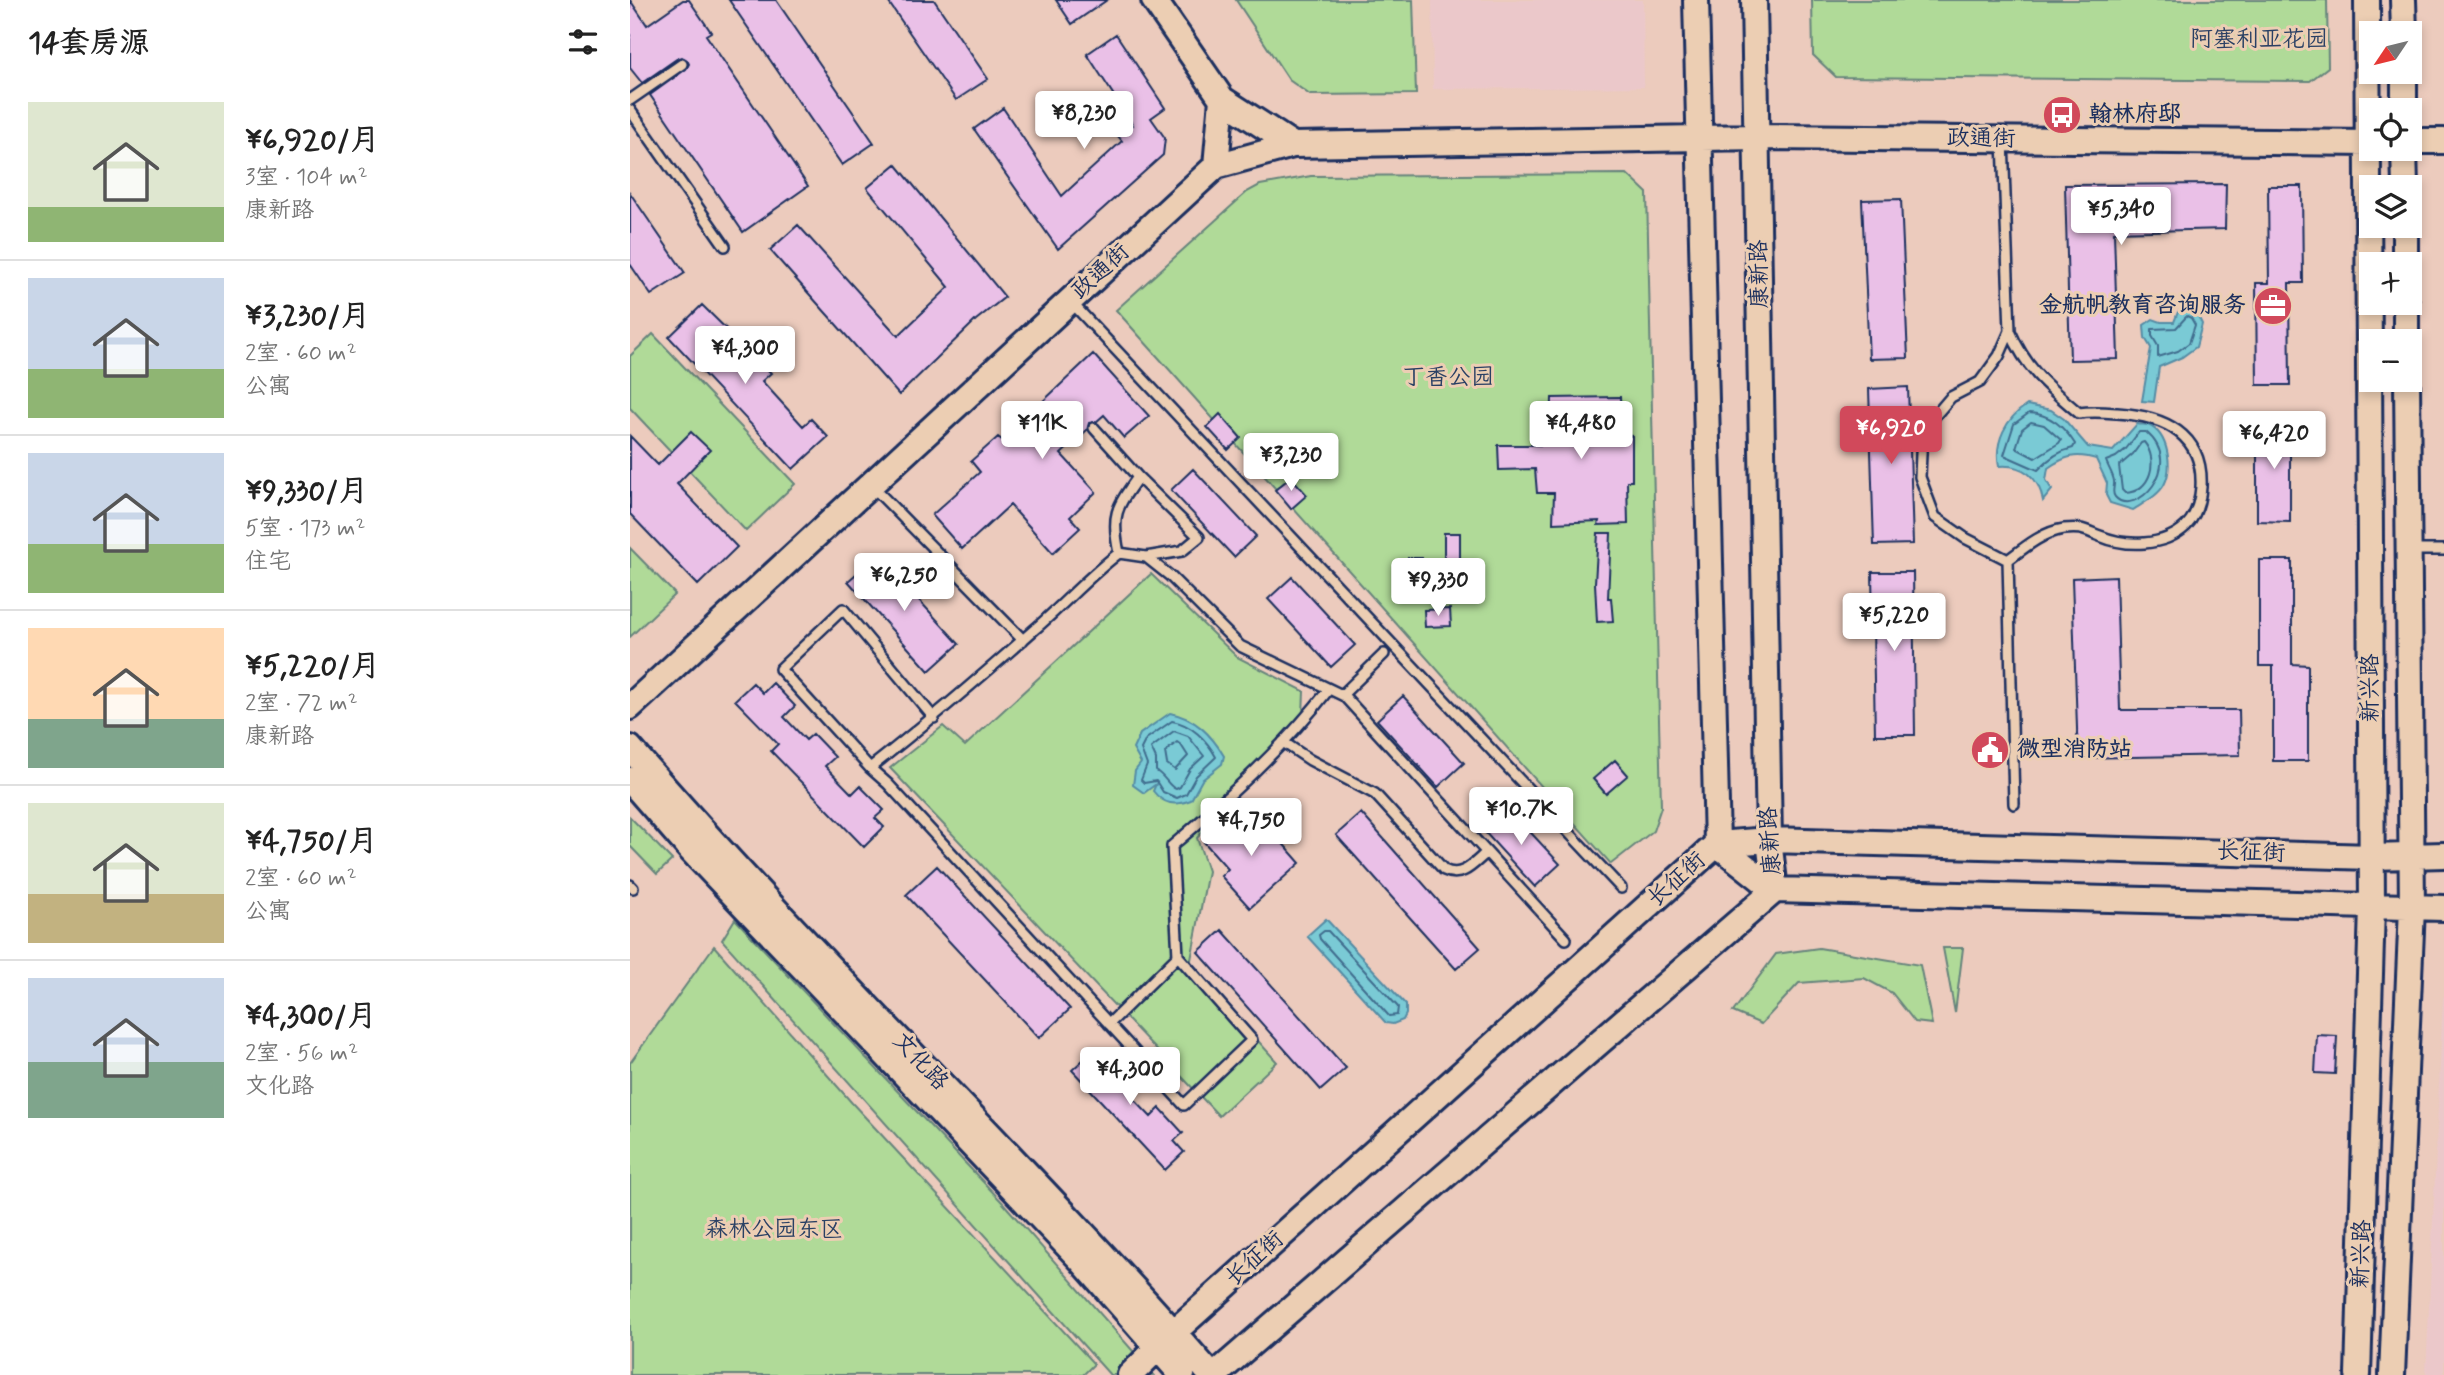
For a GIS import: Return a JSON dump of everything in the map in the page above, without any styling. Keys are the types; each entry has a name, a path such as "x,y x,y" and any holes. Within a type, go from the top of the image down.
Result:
{"main road":[{"path":"1154,0 1222,99 1293,145"},
{"path":"1696,0 1717,844"},
{"name":"康新路","path":"1755,0 1769,840 1774,890"},
{"name":"新兴路","path":"2367,0 2369,98"},
{"path":"2403,0 2403,21"},
{"path":"1216,166 1222,99"},
{"name":"政通街","path":"630,707 1216,166 1293,145 1758,137 2359,143"},
{"path":"2422,141 2444,141"},
{"name":"新兴路","path":"2358,1375 2372,907 2370,161"},
{"name":"新兴路","path":"2392,1375 2412,907 2406,392"},
{"name":"文化路","path":"630,748 705,836 1171,1351"},
{"name":"文化路","path":"630,780 690,849 1073,1251 1171,1351 1212,1375"},
{"name":"长征街","path":"1130,1375 1171,1351 1717,844 1769,840 2372,856 2444,855"},
{"name":"康新路","path":"1717,844 1774,890"},
{"path":"1212,1375 1774,890 2444,908"}],"lane":[{"path":"630,100 682,64"},
{"path":"630,110 724,246"},
{"path":"2003,139 2010,331 2018,351 2035,374 2079,413 2091,411 2138,414 2168,423 2189,440 2202,470 2200,503 2186,526 2161,541 2135,544 2101,537 2085,528 2062,529 2033,541 2008,560"},
{"path":"1070,301 1621,888"},
{"path":"2008,560 1965,538 1935,517 1920,477 1922,431 1951,397 1980,382 1998,356 2010,331"},
{"path":"870,768 934,718 1023,640 1096,570 1119,553 1146,557 1182,551 1199,537 1138,477 1094,428"},
{"path":"1119,553 1114,530 1118,505 1138,477"},
{"path":"870,485 1023,640"},
{"path":"2408,550 2444,550"},
{"path":"1146,557 1170,576 1240,646 1342,695 1566,939"},
{"path":"2008,560 2014,804"},
{"path":"934,718 843,609 780,669 1184,1105 1252,1040 1178,956 1172,846 1305,720 1329,689"},
{"path":"1342,695 1384,654"},
{"path":"1283,742 1310,760 1375,794 1444,870 1452,874 1463,872 1486,853"},
{"path":"1109,1024 1178,956"}],"shaded area":[{"path":"1432,0 1643,0 1644,87 1433,89"},
{"path":"2443,997 2444,1375 2426,1375"}],"green space":[{"path":"1236,0 1413,0 1416,94 1310,95 1289,80"},
{"name":"阿塞利亚花园","path":"1812,0 2327,0 2328,67 2310,81 1836,77 1813,55"},
{"name":"丁香公园","path":"1627,174 1647,193 1661,807 1653,831 1611,864 1116,310 1247,192 1260,185 1311,176"},
{"path":"653,334 795,484 746,531 630,408 630,356"},
{"path":"630,548 675,594 630,637"},
{"path":"1151,574 1237,657 1304,691 1303,715 1197,838 1208,871 1190,965 1277,1062 1219,1116 890,768 943,726 965,746"},
{"path":"630,817 672,860 657,874 630,846"},
{"path":"735,919 1003,1203 1154,1375 1110,1375 722,940"},
{"name":"森林公园东区","path":"714,946 852,1103 1094,1364 1083,1375 630,1375 630,1063"},
{"path":"1819,948 1920,965 1932,1024 1915,1022 1892,993 1864,978 1799,983 1761,1024 1733,1012 1776,954"},
{"path":"1943,948 1963,948 1955,1013"}],"water":[{"path":"2185,308 2196,312 2202,324 2196,347 2182,357 2159,367 2154,402 2142,401 2151,348 2145,338 2144,325 2153,319 2174,322 2178,312"},
{"path":"2027,405 2051,410 2064,419 2088,447 2113,451 2137,424 2155,429 2165,443 2167,452 2168,470 2164,485 2154,496 2133,510 2110,503 2106,495 2107,483 2096,459 2071,457 2048,468 2046,480 2052,490 2043,501 2038,485 2029,474 2015,467 1999,466 1998,448 2003,431 2013,417"},
{"path":"1170,713 1202,728 1224,756 1222,764 1202,780 1191,800 1180,803 1161,799 1153,791 1156,784 1144,793 1133,785 1135,771 1141,763 1133,749 1140,734"},
{"path":"1326,919 1406,1005 1403,1020 1393,1024 1386,1023 1307,936"}],"building":[{"path":"630,0 647,25 683,0 689,0 711,32 706,35 808,186 743,232 650,95 686,69 689,64 687,60 678,58 642,83 630,68"},
{"path":"729,0 776,0 874,143 842,165"},
{"path":"887,0 934,0 988,79 956,100"},
{"path":"1056,0 1107,0 1072,24"},
{"path":"1116,34 1165,108 1151,118 1165,138 1163,155 1058,249 974,129 1003,108 1062,196 1122,141 1118,136 1133,125 1087,54"},
{"path":"896,164 1005,297 976,320 899,395 770,250 798,225 898,336 949,287 867,188"},
{"path":"2226,184 2225,229 2114,232 2118,359 2070,360 2065,185"},
{"path":"2268,186 2302,186 2303,283 2289,283 2290,385 2257,385 2256,283 2269,283"},
{"path":"630,193 685,273 651,295 630,264"},
{"path":"1901,199 1908,358 1869,359 1862,200"},
{"path":"702,305 771,373 762,381 803,426 811,419 828,437 793,469 669,337"},
{"path":"1093,354 1149,416 1124,438 1104,415 1096,422 1089,423 1087,430 1061,454 1096,492 1070,517 1080,528 1053,553 1010,505 962,549 932,515 980,472 971,461 998,437 1002,440"},
{"path":"1908,387 1913,544 1874,545 1869,389"},
{"path":"1620,397 1622,435 1632,436 1632,481 1627,481 1628,524 1598,525 1599,521 1553,523 1554,493 1537,493 1535,469 1499,470 1498,445 1551,445 1552,398"},
{"path":"1220,414 1241,438 1228,450 1207,427"},
{"path":"2257,420 2290,420 2290,522 2257,521"},
{"path":"691,432 710,450 677,484 737,547 698,585 630,514 630,436 658,465"},
{"path":"1193,469 1256,536 1234,557 1171,490"},
{"path":"1291,477 1307,495 1291,509 1275,490"},
{"path":"1444,533 1460,533 1460,559 1444,559"},
{"path":"1598,533 1611,533 1608,598 1611,598 1613,621 1597,622 1595,583"},
{"path":"878,555 959,644 929,671 848,581"},
{"path":"1408,558 1422,558 1422,585 1408,585"},
{"path":"2259,560 2292,560 2292,664 2308,665 2308,761 2273,761 2273,666 2259,666"},
{"path":"1872,572 1913,572 1915,735 1875,735"},
{"path":"2116,576 2120,710 2239,710 2240,755 2078,758 2072,578"},
{"path":"1292,577 1355,645 1331,667 1268,599"},
{"path":"1450,609 1451,626 1425,627 1424,610"},
{"path":"753,683 763,693 773,683 795,706 784,717 806,740 813,734 835,757 825,766 852,794 860,786 884,810 875,818 884,827 864,847 771,751 778,744 735,700"},
{"path":"1403,696 1464,763 1438,787 1377,720"},
{"path":"1615,760 1628,775 1606,794 1593,779"},
{"path":"1507,807 1560,864 1535,887 1483,830"},
{"path":"1240,809 1265,837 1272,831 1300,863 1250,908 1221,876 1228,869 1204,842"},
{"path":"1361,813 1480,948 1456,969 1336,835"},
{"path":"937,866 1070,1009 1039,1038 906,895"},
{"path":"1222,930 1346,1068 1321,1090 1198,952"},
{"path":"2317,1035 2337,1036 2335,1074 2315,1073"},
{"path":"1093,1051 1104,1063 1113,1054 1138,1082 1127,1092 1151,1117 1160,1108 1183,1133 1174,1141 1184,1152 1165,1170 1072,1070"}],"place":[{"name":"翰林府邸","path":"2062,115"},
{"name":"金航帆教育咨询服务","path":"2273,306"},
{"name":"微型消防站","path":"1990,750"}]}
